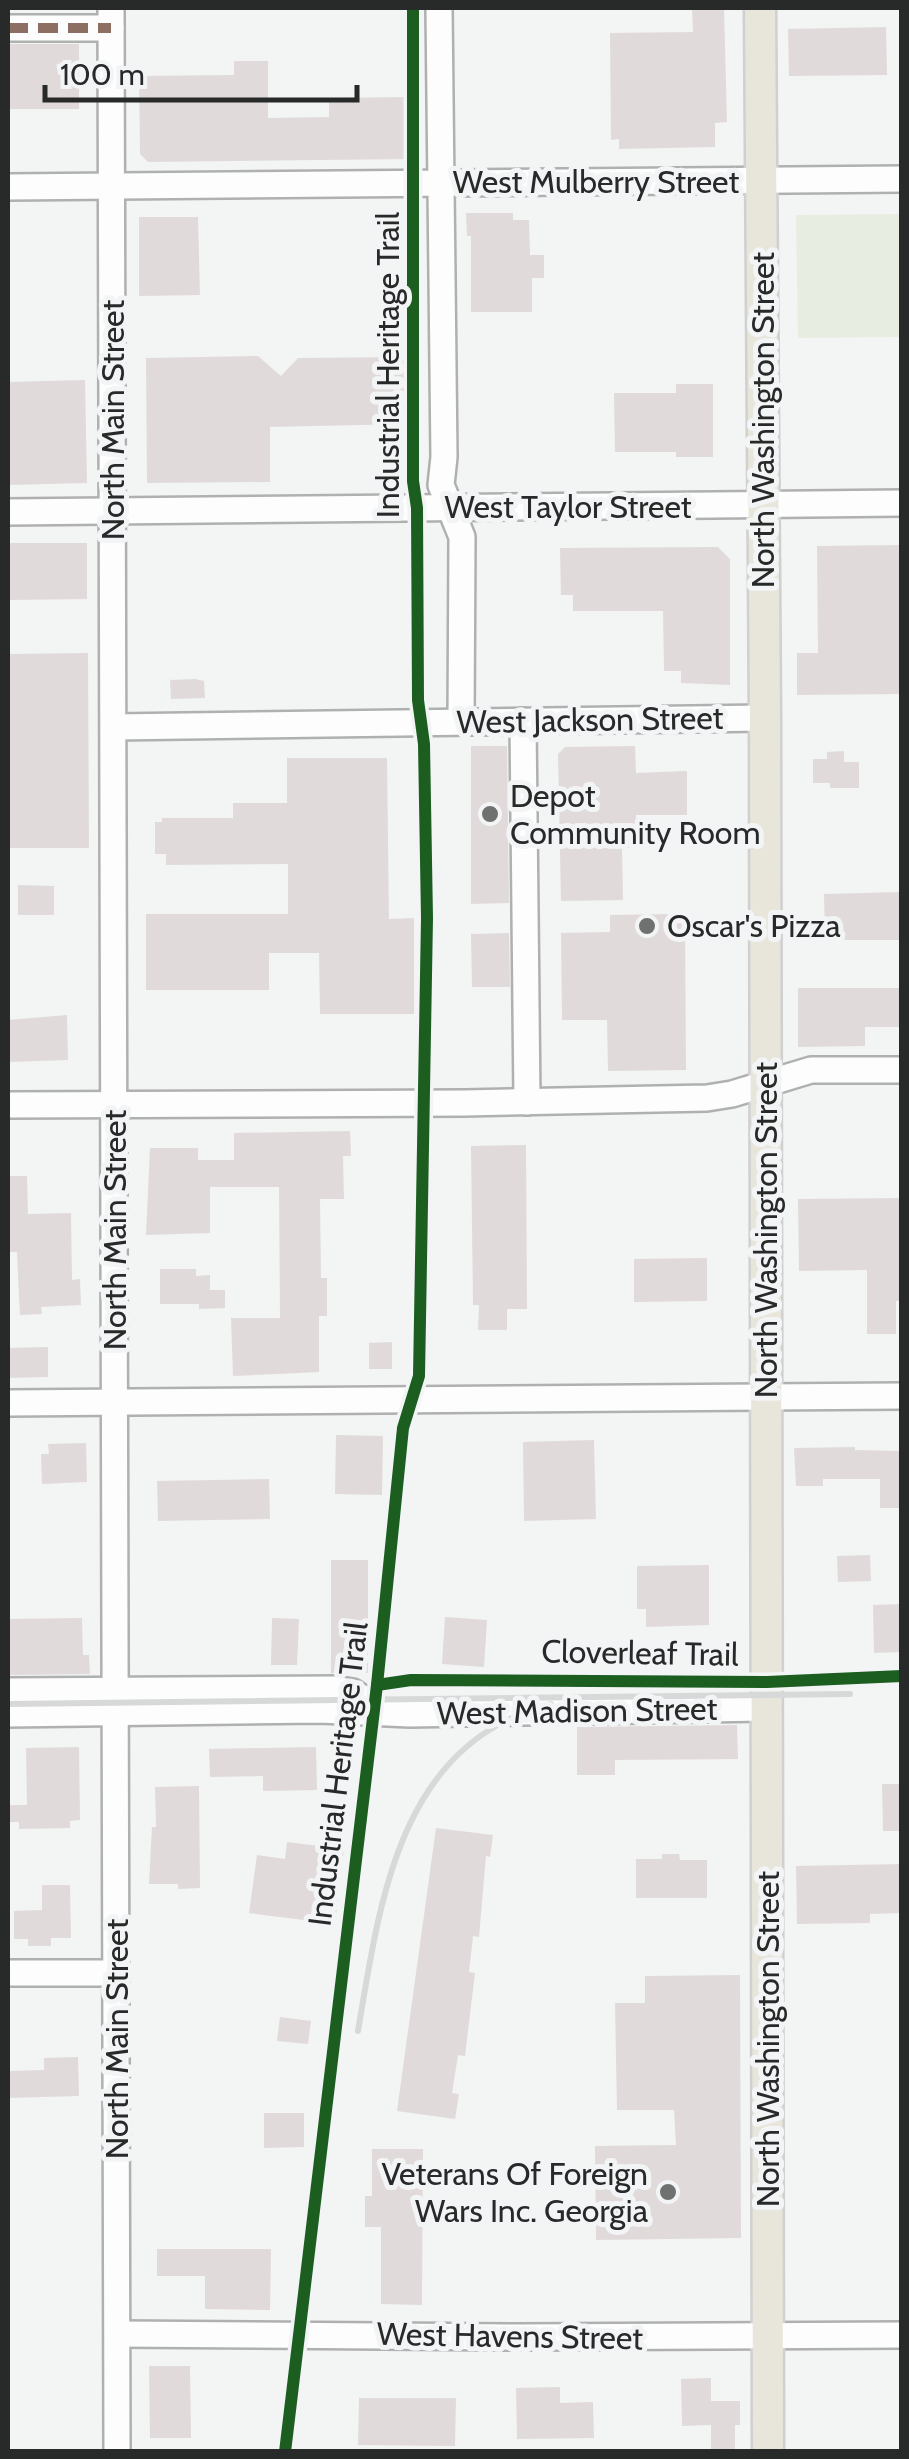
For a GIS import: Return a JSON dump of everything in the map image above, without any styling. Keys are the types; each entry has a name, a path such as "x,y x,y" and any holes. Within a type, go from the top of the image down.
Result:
{"main road":[{"name":"North Washington Street","path":"760,8 768,2452"}],"street":[{"path":"439,8 444,438 441,485 462,537 461,722"},
{"path":"8,28 111,18"},
{"name":"North Main Street","path":"111,18 117,2452"},
{"name":"West Mulberry Street","path":"8,187 902,179"},
{"name":"West Taylor Street","path":"8,512 902,504"},
{"name":"West Jackson Street","path":"114,727 765,718"},
{"path":"523,722 527,1102"},
{"path":"8,1105 707,1098 811,1070 902,1070"},
{"path":"8,1403 902,1396"},
{"name":"West Madison Street","path":"116,1701 340,1689 353,1692 380,1713 767,1708"},
{"path":"8,1691 116,1701"},
{"path":"8,1714 116,1701"},
{"path":"8,1972 116,1973"},
{"name":"West Havens Street","path":"119,2334 902,2335"}],"shaded area":[{"path":"899,214 901,337 798,338 796,215"}],"building":[{"path":"692,8 724,8 727,122 715,123 715,147 619,149 619,139 611,140 610,33 693,32"},
{"path":"886,27 887,75 789,76 788,29"},
{"path":"8,44 79,44 79,109 8,109"},
{"path":"234,61 268,61 268,118 329,117 329,98 410,97 411,159 148,162 140,154 139,76 234,75"},
{"path":"466,213 513,213 513,220 529,220 530,255 544,255 544,278 532,278 532,312 471,312 471,236 467,236"},
{"path":"139,217 198,217 200,295 139,296"},
{"path":"258,356 281,376 298,358 405,357 406,424 270,427 270,482 147,483 146,358"},
{"path":"85,380 87,483 8,485 8,382"},
{"path":"676,384 713,384 713,457 676,457 676,452 615,452 614,393 676,393"},
{"path":"8,543 87,543 87,599 8,600"},
{"path":"902,545 902,694 797,695 797,653 818,653 817,546"},
{"path":"718,547 730,559 730,685 681,683 681,671 664,671 663,611 573,611 573,595 561,595 560,548"},
{"path":"88,653 89,848 8,848 8,654"},
{"path":"170,680 204,681 205,698 171,699"},
{"path":"471,746 507,746 509,903 471,904"},
{"path":"635,746 636,773 687,771 687,815 636,815 637,848 622,848 623,900 561,901 558,754 565,747"},
{"path":"844,751 844,762 859,762 859,788 830,788 830,783 813,783 813,759 827,759 827,752"},
{"path":"287,758 387,758 389,919 414,918 414,1014 320,1014 319,953 269,953 269,990 146,990 146,914 288,914 288,864 166,865 166,854 155,854 155,822 162,822 162,818 233,818 233,803 287,803"},
{"path":"18,885 54,886 54,915 18,915"},
{"path":"902,892 902,940 825,940 824,894"},
{"path":"678,914 685,921 686,1070 608,1071 607,1020 562,1020 561,933 610,932 610,915"},
{"path":"509,933 510,987 472,987 471,934"},
{"path":"798,988 902,988 902,1027 865,1027 865,1046 798,1047"},
{"path":"67,1015 68,1060 8,1062 8,1020"},
{"path":"350,1131 351,1156 343,1156 344,1199 320,1199 321,1278 327,1278 327,1316 319,1316 319,1372 233,1376 231,1318 280,1318 279,1187 210,1187 210,1233 146,1235 150,1148 198,1148 198,1160 234,1160 234,1133"},
{"path":"526,1145 527,1309 507,1309 507,1330 478,1330 479,1305 473,1305 471,1146"},
{"path":"8,1176 27,1176 28,1214 71,1213 72,1280 80,1279 81,1305 41,1307 42,1314 20,1315 17,1252 8,1252"},
{"path":"902,1198 902,1301 896,1301 896,1334 867,1334 867,1270 799,1271 798,1199"},
{"path":"707,1258 707,1301 634,1302 634,1259"},
{"path":"160,1269 196,1269 196,1276 210,1275 210,1290 225,1290 225,1308 160,1304"},
{"path":"392,1342 392,1369 369,1369 369,1343"},
{"path":"48,1347 48,1377 8,1378 8,1348"},
{"path":"336,1435 383,1436 382,1495 335,1494"},
{"path":"594,1440 596,1519 524,1521 523,1442"},
{"path":"86,1443 87,1482 42,1484 41,1454 49,1454 48,1444"},
{"path":"794,1448 902,1451 902,1508 880,1508 880,1479 823,1479 823,1486 796,1486"},
{"path":"269,1479 270,1519 158,1521 157,1481"},
{"path":"870,1555 871,1581 838,1582 837,1556"},
{"path":"331,1560 368,1560 368,1673 331,1673"},
{"path":"709,1565 709,1625 646,1627 646,1609 637,1609 637,1566"},
{"path":"902,1604 902,1652 874,1653 873,1605"},
{"path":"445,1617 487,1620 484,1667 442,1664"},
{"path":"82,1618 83,1655 89,1655 90,1674 8,1675 8,1619"},
{"path":"272,1618 299,1619 297,1665 271,1665"},
{"path":"737,1725 738,1759 615,1760 615,1775 577,1775 577,1727"},
{"path":"79,1747 80,1820 70,1821 70,1828 19,1829 19,1822 8,1822 8,1805 27,1805 26,1748"},
{"path":"316,1747 317,1790 263,1791 263,1776 210,1777 209,1749"},
{"path":"882,1784 902,1784 902,1831 883,1831"},
{"path":"199,1786 200,1888 149,1884 152,1827 156,1827 155,1787"},
{"path":"436,1828 493,1835 490,1857 486,1856 479,1937 473,1936 469,1972 475,1973 465,2056 458,2055 452,2093 459,2094 455,2119 397,2111"},
{"path":"287,1842 344,1849 335,1924 249,1913 257,1855 285,1859"},
{"path":"662,1854 679,1854 680,1860 707,1860 707,1898 636,1898 636,1859 662,1859"},
{"path":"902,1864 902,1913 870,1914 870,1923 797,1924 796,1866"},
{"path":"42,1885 70,1885 71,1938 51,1938 51,1946 28,1946 28,1939 14,1939 14,1911 42,1910"},
{"path":"740,1975 741,2238 596,2240 595,2146 676,2145 674,2110 617,2110 615,2003 645,2003 645,1976"},
{"path":"280,2017 311,2021 308,2044 277,2041"},
{"path":"78,2057 79,2096 8,2098 8,2071 44,2070 44,2058"},
{"path":"264,2113 304,2113 304,2147 264,2148"},
{"path":"372,2149 423,2149 422,2305 381,2304 381,2227 365,2227 365,2196 372,2196"},
{"path":"157,2249 271,2249 270,2310 205,2309 205,2276 157,2276"},
{"path":"149,2366 190,2366 191,2438 150,2438"},
{"path":"711,2378 711,2401 740,2401 735,2449 711,2449 711,2425 682,2426 681,2379"},
{"path":"560,2387 560,2403 593,2402 594,2438 517,2439 516,2388"},
{"path":"359,2398 456,2398 455,2446 358,2445"}],"railway":[{"path":"8,1704 850,1694"},
{"path":"358,2031 389,1880 406,1833 429,1790 460,1753 500,1724 551,1704"}],"marked path":[{"path":"8,28 111,28"}],"cycle path":[{"name":"Industrial Heritage Trail","path":"285,2452 377,1685 403,1428 419,1376 427,918 424,744 418,700 417,508 413,481 413,8"},
{"name":"Cloverleaf Trail","path":"377,1685 411,1680 767,1682 902,1676"}],"place":[{"name":"Depot Community Room","path":"490,814"},
{"name":"Oscar's Pizza","path":"647,926"},
{"name":"Veterans Of Foreign Wars Inc. Georgia","path":"668,2192"}]}
